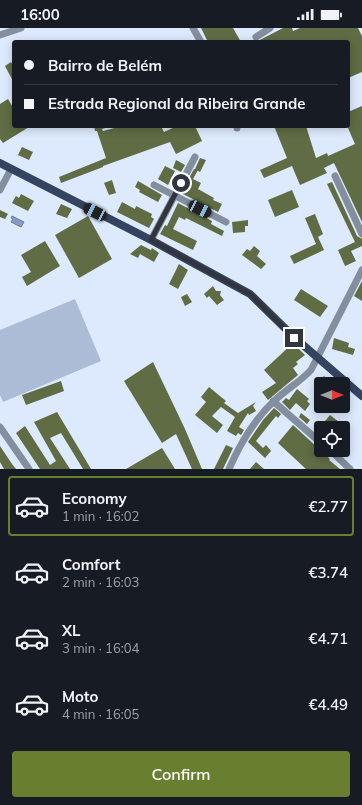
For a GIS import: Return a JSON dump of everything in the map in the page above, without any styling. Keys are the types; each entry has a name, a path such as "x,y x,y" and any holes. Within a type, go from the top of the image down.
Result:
{"main road":[{"path":"0,163 151,240 250,294 294,338 362,396"}],"street":[{"path":"0,36 21,28"},
{"path":"193,28 200,40"},
{"path":"256,37 270,28"},
{"path":"151,240 195,157"},
{"path":"0,190 11,169"},
{"path":"335,176 362,234"},
{"path":"154,185 226,222"},
{"path":"229,469 237,451 253,424 273,401 305,377 311,370 362,270"},
{"path":"273,401 314,436"},
{"path":"0,427 28,469"},
{"path":"337,457 350,469"}],"shaded area":[{"path":"12,216 24,222 21,227 11,222 13,219 11,218"},
{"path":"75,299 101,361 3,402 0,395 0,330"}],"building":[{"path":"201,28 233,28 240,40 207,40"},
{"path":"283,28 292,28 293,31 300,28 358,28 362,36 362,72 350,77 350,40 260,40"},
{"path":"11,62 12,64 12,79 5,66"},
{"path":"8,99 12,106 12,128 27,128 3,143 0,139 0,104"},
{"path":"362,106 362,222 334,163 324,168 327,173 300,185 292,166 264,178 260,170 287,158 275,128 307,128 316,158 327,153 328,156 355,144 348,128 350,128 350,111"},
{"path":"94,128 106,128 102,129 103,131 114,128 162,128 164,132 173,128 196,128 202,141 176,154 170,142 61,183 59,177 106,158 97,131 95,131"},
{"path":"22,147 33,152 29,160 18,155"},
{"path":"200,158 206,160 200,172 195,169"},
{"path":"176,160 185,165 181,172 173,168"},
{"path":"165,166 175,171 168,185 158,179"},
{"path":"194,169 198,170 193,179 201,183 198,189 214,198 213,200 222,204 218,212 181,193"},
{"path":"112,180 116,193 109,195 104,183"},
{"path":"138,181 162,195 158,202 139,192 140,190 135,187"},
{"path":"332,182 357,236 362,239 362,246 351,251 356,261 345,266 338,250 355,242 327,184"},
{"path":"292,190 299,207 275,217 268,200"},
{"path":"21,194 34,201 28,211 12,203 16,196 19,198"},
{"path":"122,202 135,209 136,206 152,214 151,217 154,219 149,228 117,212"},
{"path":"178,203 212,221 211,224 224,231 222,236 186,218 185,220 179,217 173,229 197,241 193,250 160,234 165,225 167,226"},
{"path":"61,204 72,209 67,218 56,214"},
{"path":"0,210 8,214 5,219 0,217"},
{"path":"315,214 323,234 318,237 324,250 294,264 290,256 316,244 305,218"},
{"path":"88,216 112,259 79,278 55,235"},
{"path":"248,220 248,226 245,226 245,232 233,233 232,222"},
{"path":"45,241 60,266 27,286 22,277 31,272 21,255"},
{"path":"141,245 151,250 152,248 159,253 154,262 140,254 138,258 130,254"},
{"path":"254,246 260,251 257,256 266,264 261,269 242,255 247,249 250,251"},
{"path":"179,264 188,270 178,289 169,284"},
{"path":"362,281 362,301 354,296"},
{"path":"213,286 216,291 221,291 220,295 224,300 217,305 209,296 207,298 204,294"},
{"path":"301,289 328,306 320,317 294,300"},
{"path":"187,294 192,302 185,306 181,297"},
{"path":"334,338 349,343 348,347 355,349 353,355 332,349"},
{"path":"293,343 305,355 296,362 298,364 293,368 298,375 268,400 262,392 276,383 264,370"},
{"path":"153,362 202,469 192,469 176,434 162,443 124,381"},
{"path":"61,381 64,391 26,405 22,395"},
{"path":"209,387 226,401 224,403 238,413 256,402 253,406 256,411 249,415 248,413 239,427 244,430 241,435 238,433 236,436 227,431 235,417 221,407 212,416 223,425 217,433 195,415 206,402 201,397"},
{"path":"297,389 309,399 307,401 310,404 305,411 296,403 290,410 282,402 286,398 289,400"},
{"path":"274,408 281,414 278,418 276,416 256,441 263,448 266,445 271,451 265,458 248,442 263,420"},
{"path":"57,412 91,469 83,469 61,433 50,438 70,469 40,469 16,433 25,426 50,465 56,461 34,422"},
{"path":"301,413 310,420 307,424 299,417"},
{"path":"330,415 338,421 325,421"},
{"path":"293,425 314,444 314,457 328,457 330,459 329,460 340,469 306,469 278,443"},
{"path":"226,445 233,448 223,469 214,469"},
{"path":"0,446 16,469 4,469 0,462"},
{"path":"162,448 175,469 126,469"},
{"path":"256,462 264,469 250,469"}],"route":[{"path":"181,183 151,240 250,294 294,338"}]}
